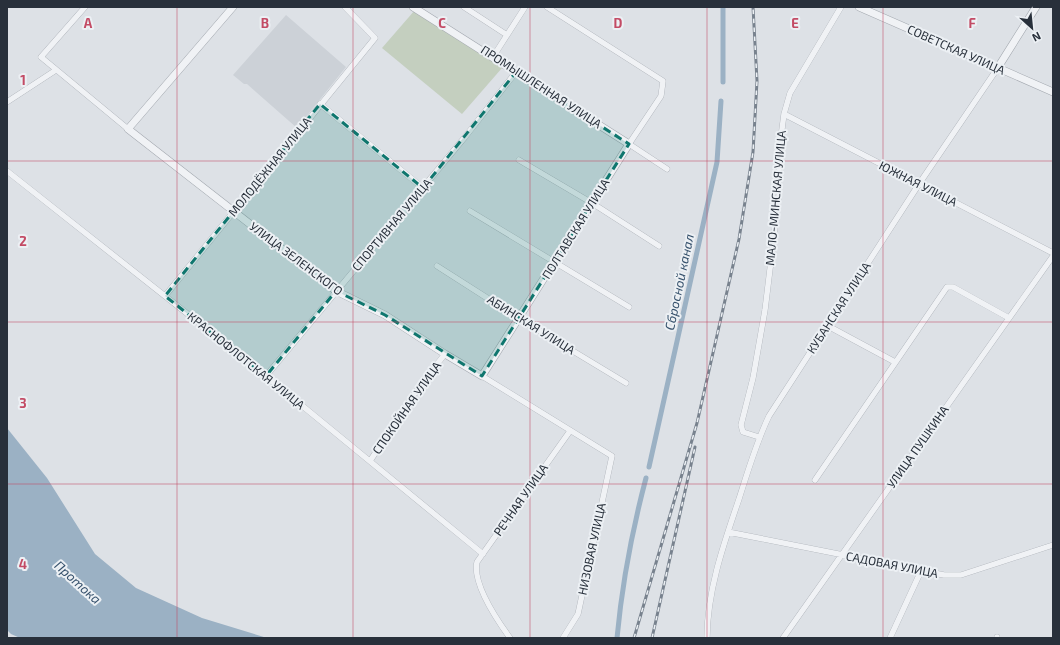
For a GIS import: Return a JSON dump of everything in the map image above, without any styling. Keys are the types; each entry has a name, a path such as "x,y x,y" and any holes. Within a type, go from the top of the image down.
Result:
{"street":[{"name":"УЛИЦА ЗЕЛЕНСКОГО","path":"85,7 41,58 128,129 336,291 385,315 445,354 612,456"},
{"path":"128,129 233,7"},
{"name":"МОЛОДЁЖНАЯ УЛИЦА","path":"165,296 375,38 345,7"},
{"name":"ПРОМЫШЛЕННАЯ УЛИЦА","path":"414,7 667,169"},
{"path":"464,7 507,35"},
{"path":"493,57 525,7"},
{"name":"ПОЛТАВСКАЯ УЛИЦА","path":"482,376 520,319 629,144 661,96 663,81 546,7"},
{"name":"МАЛО-МИНСКАЯ УЛИЦА","path":"759,437 743,432 741,425 753,378 765,310 779,195 779,152 784,114 790,92 841,7"},
{"name":"СОВЕТСКАЯ УЛИЦА","path":"859,7 997,69 1053,92"},
{"name":"КУБАНСКАЯ УЛИЦА","path":"707,638 707,614 728,532 759,437 769,416 919,184 997,69 1036,7"},
{"path":"7,102 56,70"},
{"name":"СПОРТИВНАЯ УЛИЦА","path":"266,376 423,188 516,72"},
{"path":"320,104 423,188"},
{"name":"ЮЖНАЯ УЛИЦА","path":"784,114 1053,252"},
{"path":"519,160 592,203 659,246"},
{"name":"КРАСНОФЛОТСКАЯ УЛИЦА","path":"7,171 266,376 483,554"},
{"path":"470,211 629,307"},
{"name":"УЛИЦА ПУШКИНА","path":"782,638 1053,256"},
{"name":"АБИНСКАЯ УЛИЦА","path":"437,266 520,319 626,383"},
{"path":"815,480 947,287 953,287 1009,318"},
{"path":"828,326 895,362"},
{"name":"СПОКОЙНАЯ УЛИЦА","path":"370,461 419,387 445,354"},
{"name":"РЕЧНАЯ УЛИЦА","path":"510,638 486,602 475,570 477,562 570,431"},
{"name":"НИЗОВАЯ УЛИЦА","path":"563,638 578,614 612,456"},
{"name":"САДОВАЯ УЛИЦА","path":"728,532 840,556 944,575 961,574 1053,545"},
{"path":"890,638 922,571"}],"highlighted area":[{"path":"516,72 629,144 482,376 385,315 336,291 266,376 165,296 320,104 423,188"}],"shaded area":[{"path":"286,15 346,67 297,128 247,84 244,84 233,75"}],"green space":[{"path":"415,10 502,68 462,114 382,48"}],"water":[{"name":"Протока","path":"7,428 47,478 95,554 136,588 202,618 267,638 20,638 11,634 7,630"}],"waterway":[{"name":"Сбросной канал","path":"723,7 723,82"},
{"name":"Сбросной канал","path":"649,467 717,162 721,101"},
{"name":"Сбросной канал","path":"617,638 628,558 646,478"}],"railway":[{"path":"634,638 697,423 739,239 753,152 757,81 753,7"},
{"path":"652,638 695,447"}]}
